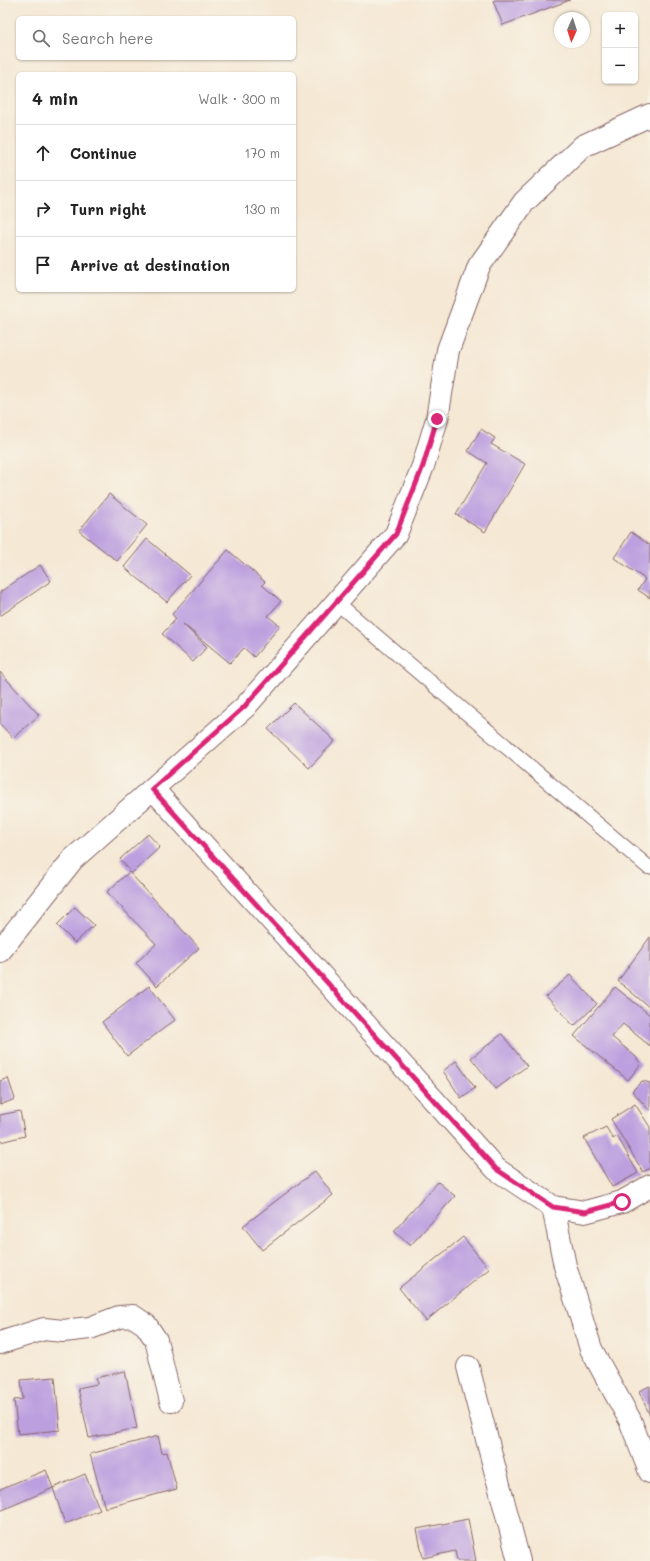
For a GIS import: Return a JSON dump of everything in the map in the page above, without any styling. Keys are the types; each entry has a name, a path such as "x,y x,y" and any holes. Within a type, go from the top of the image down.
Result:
{"street":[{"path":"0,951 73,859 244,707 396,534 423,466 437,419 448,350 479,266 524,202 583,146 650,115"},
{"path":"152,789 496,1169 553,1207 585,1212 622,1202 650,1186"},
{"path":"553,1207 565,1266 591,1349 630,1420 650,1472"},
{"path":"0,1343 44,1330 90,1328 118,1317 133,1316 146,1325 156,1340 171,1401"},
{"path":"468,1367 519,1561"}],"lane":[{"path":"336,602 648,867"}],"building":[{"path":"570,0 503,25 493,1"},
{"path":"481,429 495,438 491,444 525,464 485,532 456,514 487,463 468,451"},
{"path":"109,494 147,525 117,561 79,531"},
{"path":"631,532 650,545 650,598 638,590 645,579 614,558"},
{"path":"147,539 190,575 167,602 124,567"},
{"path":"228,550 265,582 262,585 281,601 268,616 280,626 254,657 244,648 230,663 183,624 207,647 193,662 162,634 176,619 172,614"},
{"path":"40,565 51,581 0,616 0,592"},
{"path":"0,672 39,715 13,738 0,724"},
{"path":"294,703 335,741 309,768 268,729"},
{"path":"148,834 160,847 132,873 120,859"},
{"path":"129,872 199,948 157,986 136,963 156,944 107,892"},
{"path":"75,907 94,925 75,943 57,925"},
{"path":"650,937 650,1008 618,981"},
{"path":"570,975 597,1004 574,1026 546,996"},
{"path":"149,986 175,1020 127,1056 102,1022"},
{"path":"615,987 650,1015 650,1046 623,1024 612,1037 636,1057 641,1064 628,1080 574,1036"},
{"path":"502,1034 527,1066 496,1089 471,1058"},
{"path":"456,1061 475,1088 461,1098 443,1071"},
{"path":"8,1078 15,1099 0,1105 0,1081"},
{"path":"642,1081 650,1083 650,1111 632,1091"},
{"path":"635,1104 650,1127 650,1168 643,1172 611,1119"},
{"path":"20,1111 25,1136 0,1142 0,1115"},
{"path":"606,1127 613,1139 617,1136 638,1173 612,1187 584,1138"},
{"path":"315,1171 333,1195 262,1250 243,1226"},
{"path":"438,1182 455,1196 410,1246 394,1231"},
{"path":"463,1237 489,1269 426,1321 399,1288"},
{"path":"125,1371 137,1428 89,1438 78,1388 97,1384 96,1378"},
{"path":"55,1377 60,1430 18,1434 14,1400 23,1399 21,1380"},
{"path":"650,1386 650,1416 639,1391"},
{"path":"158,1436 162,1453 167,1452 177,1489 105,1508 90,1454"},
{"path":"46,1470 53,1488 0,1511 0,1489"},
{"path":"85,1474 100,1510 65,1524 53,1488"},
{"path":"468,1519 476,1561 457,1561 455,1551 423,1558 417,1529"}],"route":[{"path":"437,419 423,466 396,534 244,707 152,789 365,1022 496,1169 553,1207 585,1212 622,1202"}]}
